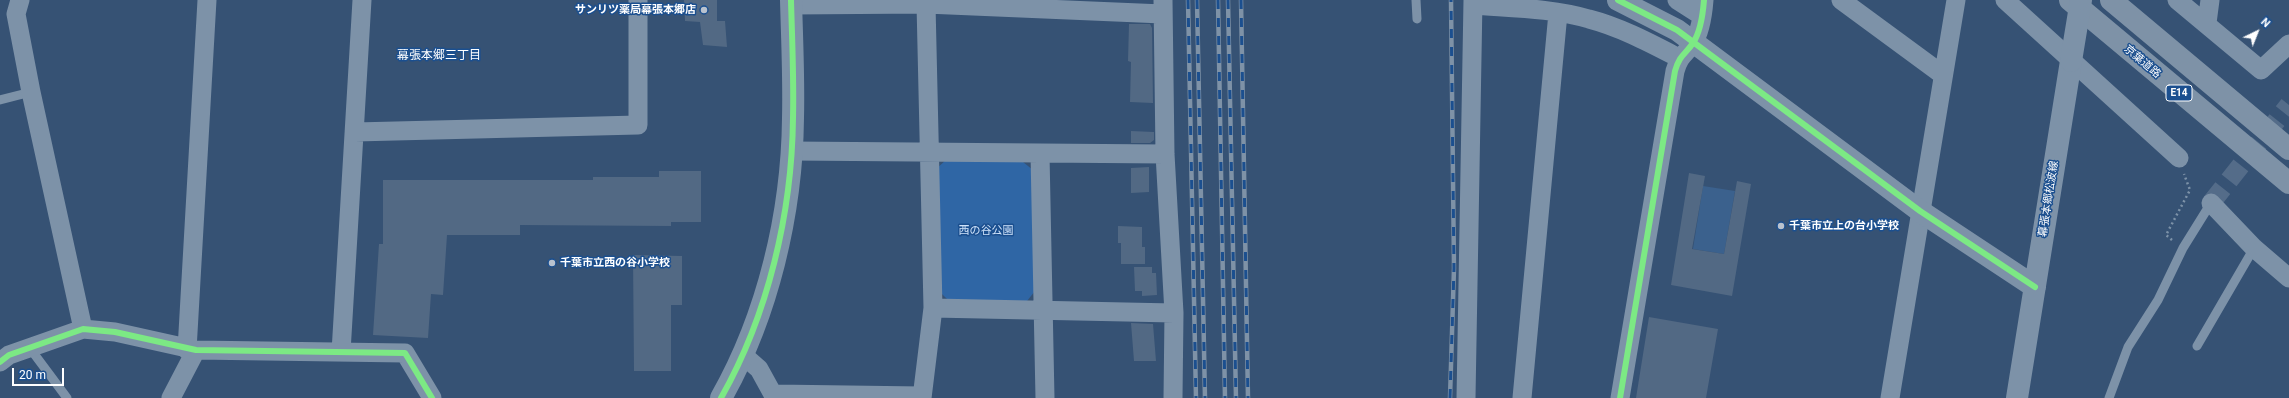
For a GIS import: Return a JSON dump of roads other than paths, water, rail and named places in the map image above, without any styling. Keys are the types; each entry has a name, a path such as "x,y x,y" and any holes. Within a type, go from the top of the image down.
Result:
{"highway":[{"name":"京葉道路","path":"2070,0 2216,125 2289,184"},
{"name":"E14","path":"2111,0 2289,149"},
{"path":"2162,42 2289,129"},
{"path":"2216,125 2289,200"}],"street":[{"path":"20,0 16,14 31,92 83,330"},
{"path":"171,398 192,350 207,0"},
{"path":"341,352 362,0"},
{"path":"355,132 638,125 638,0"},
{"path":"1618,0 1677,30 1686,50"},
{"path":"1620,398 1674,71 1686,50 1703,8 1677,0"},
{"path":"1841,0 1943,75"},
{"path":"1890,398 1956,0"},
{"path":"2005,0 2179,158"},
{"name":"幕張本郷松波線","path":"2017,398 2081,0"},
{"path":"2177,0 2261,70 2289,44"},
{"path":"2206,23 2210,0"},
{"path":"721,398 743,355 763,301 779,237 791,151 793,119 791,2 1163,7 1165,154 1174,313 1173,398"},
{"path":"1466,398 1473,2 1530,5 1558,13 1589,19 1645,41 1686,50 1920,211 2034,287"},
{"path":"743,355 759,369 775,396 922,397 932,308 926,4"},
{"path":"1522,398 1558,13"},
{"path":"791,151 1165,154"},
{"path":"1040,154 1045,398"},
{"path":"2211,202 2254,248 2289,278"},
{"path":"932,308 1174,313"},
{"path":"0,362 9,355 28,347 83,330 115,332 192,350 405,353 432,398"}],"lane":[{"path":"1416,0 1417,19"},
{"path":"0,100 31,92"},
{"path":"2109,398 2128,347 2158,300 2183,248 2211,202"},
{"path":"2197,346 2254,248"},
{"path":"28,347 67,398"}],"tunnel":[{"path":"2211,203 2289,105"}],"railway":[{"path":"1188,0 1196,398"},
{"path":"1197,0 1205,398"},
{"path":"1218,0 1225,398"},
{"path":"1228,0 1236,398"},
{"path":"1241,0 1248,398"},
{"path":"1450,398 1454,268 1451,0"}],"place":[{"name":"サンリツ薬局幕張本郷店","path":"704,10"},
{"name":"千葉市立上の台小学校","path":"1781,226"},
{"name":"千葉市立西の谷小学校","path":"552,263"}],"district":[{"name":"幕張本郷三丁目","path":"439,56"}],"park label":[{"name":"西の谷公園","path":"986,231"}]}
